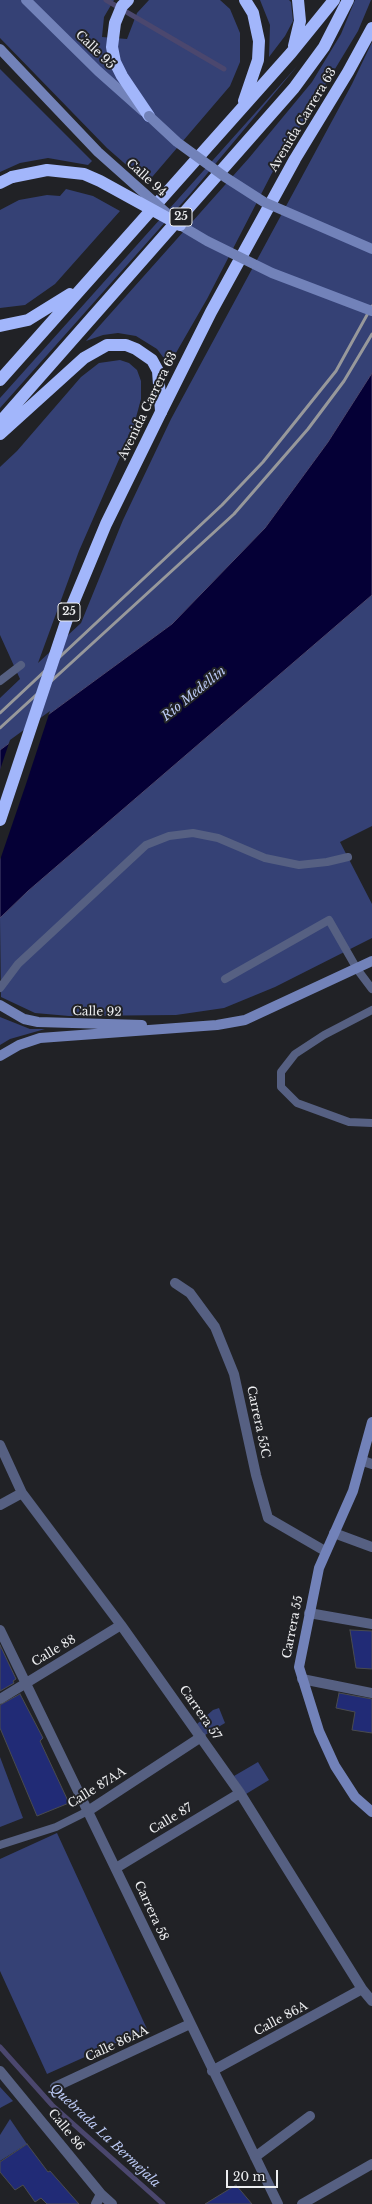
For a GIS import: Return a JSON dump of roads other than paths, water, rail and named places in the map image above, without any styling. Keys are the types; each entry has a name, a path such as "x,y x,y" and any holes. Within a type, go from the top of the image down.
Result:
{"highway":[{"path":"128,0 122,6 115,23 112,47 115,62 122,76 148,116"},
{"path":"241,107 258,60 259,41 253,13 245,0"},
{"path":"291,53 298,35 300,21 298,0"},
{"name":"25","path":"0,380 241,107 291,53 334,0"},
{"name":"Avenida Carrera 63","path":"0,422 294,88 324,47 348,0"},
{"name":"Avenida Carrera 63","path":"0,820 72,606 106,524 211,312 295,158 348,72 372,28"},
{"path":"0,183 12,177 47,170 63,170 84,174 100,181 180,225"},
{"path":"0,326 28,320 84,285"},
{"path":"0,434 73,368 98,349 107,345 118,344 136,349 152,360 158,371 161,412"}],"main road":[{"name":"Calle 95","path":"26,0 98,72 148,116"},
{"name":"Calle 94","path":"0,49 98,152 180,225 236,256 272,273 372,311"},
{"path":"148,116 178,142 225,177 264,202 372,249"},
{"name":"Calle 92","path":"0,1056 5,1049 40,1038 107,1034 236,1022 255,1017 372,961"},
{"name":"Calle 92","path":"0,1005 24,1019 52,1024 197,1026"},
{"name":"Carrera 55","path":"372,1422 367,1462 325,1551 319,1568 299,1658 302,1679 319,1731 335,1766 355,1797 372,1812"}],"street":[{"name":"Carrera 55C","path":"176,1283 190,1293 215,1327 234,1374 256,1475 268,1518 325,1551"},
{"name":"Carrera 57","path":"0,1445 22,1493 121,1625 240,1793 362,1990 372,2002"},
{"path":"0,1505 22,1493"},
{"path":"334,1533 372,1547"},
{"path":"309,1613 372,1624"},
{"name":"Calle 88","path":"0,1699 121,1625"},
{"name":"Carrera 58","path":"0,1630 116,1868 212,2071 278,2204"},
{"path":"302,1679 372,1693"},
{"name":"Calle 87AA","path":"88,1811 201,1737"},
{"name":"Calle 87","path":"116,1868 240,1793"},
{"name":"Calle 86A","path":"212,2071 362,1990"},
{"name":"Calle 86AA","path":"55,2087 190,2024"},
{"name":"Calle 86","path":"0,2071 101,2194 112,2204"},
{"path":"254,2157 310,2116"},
{"path":"302,2204 372,2164"},
{"path":"96,2204 101,2194"}],"lane":[{"path":"0,681 21,665"},
{"path":"0,988 18,964 146,845 169,836 193,833 218,838 265,858 299,865 327,862 348,857"},
{"path":"225,979 329,920 357,969 372,989"},
{"path":"372,1010 324,1035 296,1054 281,1072 281,1087 297,1103 349,1122 372,1123"},
{"name":"Calle 87AA","path":"0,1845 56,1827 88,1811"}],"water":[{"name":"Río Medellín","path":"372,373 372,595 28,891 0,918 0,750 172,624 265,528 328,442"}],"waterway":[{"path":"106,0 224,69"},
{"name":"Quebrada La Bermejala","path":"0,2047 52,2105 163,2204"}],"railway":[{"path":"0,713 222,505 263,462 336,371 372,306"},
{"path":"0,728 234,514 308,429 344,381 372,334"}]}
